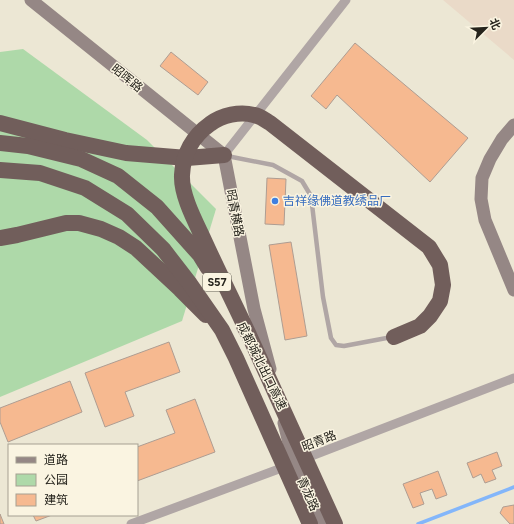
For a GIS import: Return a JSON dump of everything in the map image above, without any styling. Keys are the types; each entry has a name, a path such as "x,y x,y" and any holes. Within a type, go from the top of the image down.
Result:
{"highway":[{"path":"249,335 191,210 185,194 182,176 184,161 189,148 203,129 225,116 239,113 254,115 270,123 429,247 440,265 443,285 440,301 430,316 420,326 394,337"},
{"path":"0,123 65,140 126,153 187,158 224,155"},
{"name":"成都城北出口高速","path":"0,143 28,146 81,159 118,176 157,207 200,255 249,335 335,524"},
{"name":"成都城北出口高速","path":"0,170 40,173 85,188 126,214 163,249 190,284 222,330 310,524"},
{"path":"0,238 66,223 79,223 101,229 119,237 136,248 180,288 222,330"}],"street":[{"name":"昭晖路","path":"31,0 224,155"},
{"path":"224,155 346,0"},
{"path":"514,125 502,139 490,158 482,178 481,199 485,220 514,290"},
{"name":"昭青横路","path":"224,155 254,309 294,463"},
{"name":"昭青路","path":"131,524 514,378"},
{"name":"青龙路","path":"294,463 321,524"}],"lane":[{"path":"224,155 274,165 302,181 311,196 323,297 331,338 336,345 344,346 394,337"}],"shaded area":[{"path":"443,0 514,0 514,60"}],"green space":[{"path":"23,49 147,140 216,209 182,321 0,397 0,52"}],"building":[{"path":"355,43 468,138 430,182 337,95 326,109 311,96"},
{"path":"171,52 208,82 198,95 160,66"},
{"path":"267,178 286,179 284,225 265,224"},
{"path":"291,242 307,336 285,340 269,245"},
{"path":"169,342 180,372 125,392 134,416 105,427 85,373"},
{"path":"70,381 82,412 8,442 0,422 0,408"},
{"path":"195,399 215,452 138,481 138,447 175,433 166,410"},
{"path":"497,452 502,466 492,470 496,479 485,483 481,474 473,478 467,463"},
{"path":"438,471 447,495 436,499 432,489 420,493 424,504 413,508 403,484"},
{"path":"514,505 514,524 510,524 500,513 503,507"},
{"path":"0,514 4,524 0,524"},
{"path":"34,516 49,516 36,521"}],"waterway":[{"path":"418,524 514,487"}],"place":[{"name":"吉祥缘佛道教绣品厂","path":"275,201"}]}
